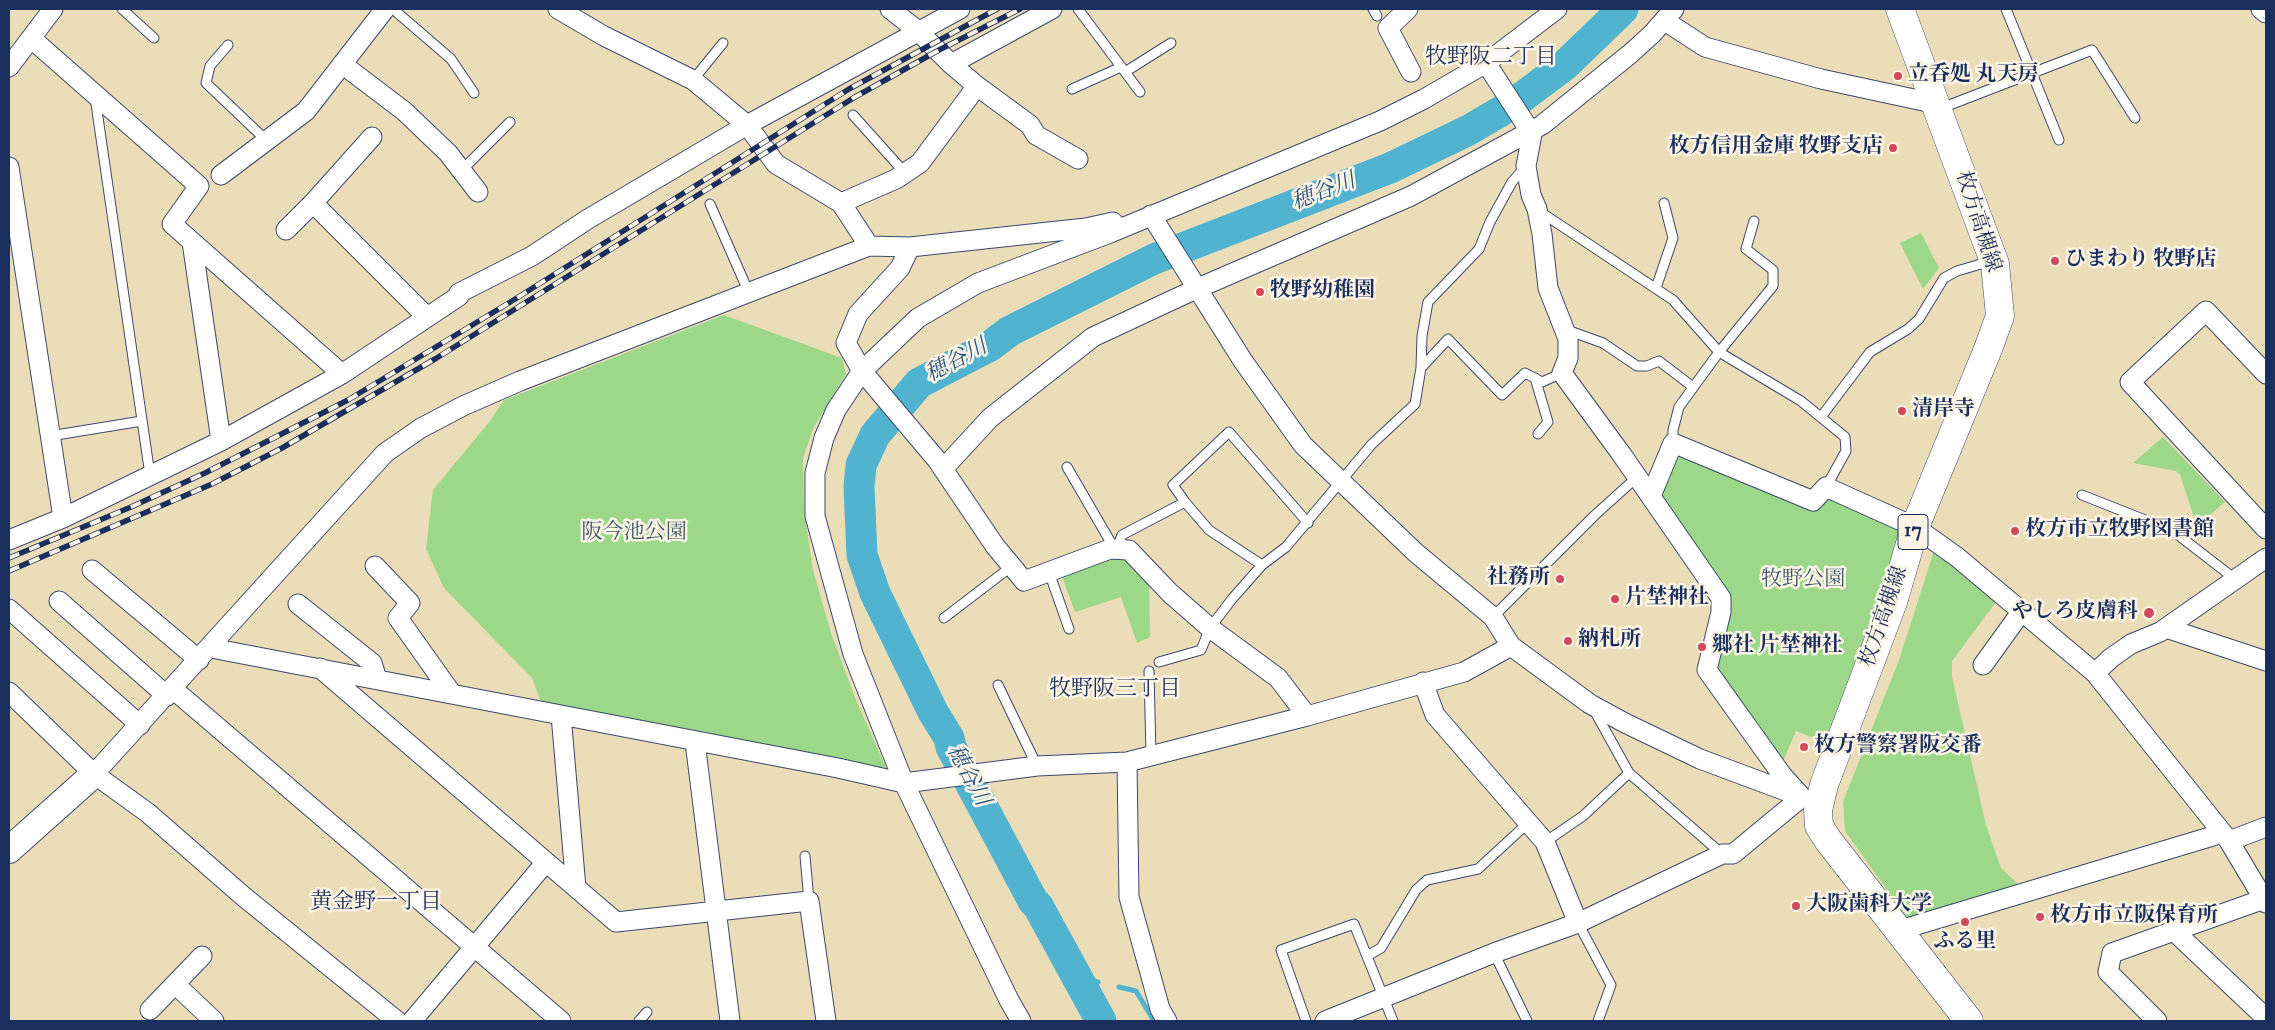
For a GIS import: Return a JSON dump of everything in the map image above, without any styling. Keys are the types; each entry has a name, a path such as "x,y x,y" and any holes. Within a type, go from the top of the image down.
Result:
{"main road":[{"name":"枚方高槻線","path":"1900,9 1993,260 2000,316 1915,527 1893,602 1824,785 1810,803 1819,826 1828,840 1969,1021"}],"street":[{"path":"9,67 53,9"},
{"path":"221,174 306,111 385,9"},
{"path":"563,9 604,36 694,80 747,125 776,164 841,203 869,246"},
{"path":"890,9 917,30 951,64 977,86 1030,125 1036,135 1078,159"},
{"path":"9,540 63,518 221,441 342,374 459,296 459,293 532,256 588,219 747,125 917,30 960,9"},
{"path":"951,64 1053,9"},
{"path":"1408,9 1388,28 1410,72"},
{"path":"1022,1021 1005,992 904,783 853,654 815,516 815,473 824,438 836,410 862,371 918,318 978,283 1153,219 1348,136 1424,100 1487,66 1557,9"},
{"path":"2261,9 2266,13"},
{"path":"940,465 990,418 1093,337 1195,287 1411,196 1528,126 1542,125 1598,80 1669,15 1705,47 1821,79 1937,107"},
{"path":"32,39 199,186 172,224 342,374"},
{"path":"342,64 404,111 448,153 478,192"},
{"path":"1487,66 1528,126 1532,140 1526,166 1530,195 1537,209 1548,288 1568,339 1568,358 1562,373 1622,455 1636,478 1651,496 1721,598 1722,612 1707,670 1782,775 1810,803"},
{"path":"841,203 905,173 920,163 977,86"},
{"path":"286,230 372,137"},
{"path":"9,167 63,518"},
{"path":"313,203 427,317"},
{"path":"9,850 34,830 94,774 205,654 385,453 402,439 463,406 520,381 869,246 910,247 1153,219"},
{"path":"1153,219 1243,361 1303,445 1416,553 1493,617 1511,646 1590,704 1700,759 1810,803"},
{"path":"192,242 221,441"},
{"path":"910,247 900,268 858,314 846,343 862,371 940,465 995,546 1024,581 1116,548 1129,550 1170,593 1210,628 1278,678 1307,716"},
{"path":"2266,374 2206,312 2130,382 2266,529"},
{"path":"1651,496 1672,443 1813,500 1826,487 1915,527 1957,558 2095,673 2226,837 2265,901 2112,953 2108,972 2157,1021"},
{"path":"2095,673 2111,658 2132,644 2166,628 2266,558"},
{"path":"375,566 410,602 398,618 452,694"},
{"path":"92,570 205,654 319,667 695,742 838,768 904,783 1037,766 1127,762 1307,716 1464,672 1511,646"},
{"path":"59,601 561,1021"},
{"path":"298,604 372,663 377,679"},
{"path":"9,609 140,725"},
{"path":"1983,665 2022,611"},
{"path":"2166,628 2266,661"},
{"path":"319,667 616,922 809,901 826,1021"},
{"path":"1423,682 1435,715 1545,842 1578,922"},
{"path":"9,692 94,774 148,813 243,896 397,1021"},
{"path":"561,715 576,888"},
{"path":"695,742 730,1021"},
{"path":"1127,762 1129,897 1155,992 1167,1021"},
{"path":"1325,1021 1494,953 1578,922 1722,854 1733,854 1810,803"},
{"path":"1900,930 2266,827"},
{"path":"412,1021 546,862"},
{"path":"2174,931 2266,1018"},
{"path":"150,1010 202,956"},
{"path":"175,984 214,1021"}],"lane":[{"path":"122,9 154,38"},
{"path":"393,9 451,58 474,93"},
{"path":"1078,9 1140,92"},
{"path":"2006,9 2031,74 2060,140"},
{"path":"694,80 723,42"},
{"path":"1072,88 1123,69 1171,43"},
{"path":"228,45 210,66 206,83 266,141"},
{"path":"1937,107 2092,50 2135,118"},
{"path":"94,94 150,475"},
{"path":"853,116 905,173"},
{"path":"462,170 510,122"},
{"path":"1159,662 1201,650 1210,628 1262,565 1286,547 1308,523 1371,445 1415,404 1421,368 1422,336 1428,302 1479,249 1490,222 1512,182 1526,166"},
{"path":"1656,288 1673,238 1664,203"},
{"path":"710,204 749,293"},
{"path":"1537,209 1673,300 1719,352 1801,401 1845,437 1846,451 1826,487"},
{"path":"1672,443 1679,407 1719,352 1773,286 1773,270 1746,249 1754,221"},
{"path":"1821,417 1870,352 1908,329 1919,319 1944,278 1957,271 1993,260"},
{"path":"1564,329 1603,343 1637,366 1647,366 1659,361 1693,387"},
{"path":"1421,368 1448,339 1502,395 1525,373 1542,382 1562,373"},
{"path":"1535,378 1548,422 1538,434"},
{"path":"50,436 142,422"},
{"path":"1262,565 1209,530 1185,502 1174,485 1229,432 1308,523"},
{"path":"1067,467 1116,548"},
{"path":"1493,617 1595,515 1636,478"},
{"path":"2082,495 2173,531 2235,579"},
{"path":"1116,548 1122,535 1185,502"},
{"path":"944,618 1012,566"},
{"path":"1048,572 1069,629"},
{"path":"1149,671 1151,756"},
{"path":"998,685 1037,766"},
{"path":"1590,704 1629,773 1722,854"},
{"path":"1545,842 1583,816 1629,773"},
{"path":"1367,956 1381,948 1416,890 1427,880 1478,868 1528,823"},
{"path":"805,856 809,901"},
{"path":"1578,922 1611,985 1598,1021"},
{"path":"1306,1021 1281,950 1354,924 1385,997 1393,1021"},
{"path":"1494,953 1527,1021"},
{"path":"639,1021 647,1012"}],"green space":[{"path":"1921,233 1939,268 1923,289 1900,243"},
{"name":"阪今池公園","path":"724,315 842,358 846,374 813,429 803,458 804,510 813,570 831,633 856,700 888,772 541,702 532,678 444,588 426,549 433,490 490,421 504,400"},
{"path":"2163,437 2225,502 2197,526 2180,475 2176,471 2133,463"},
{"name":"牧野公園","path":"1683,453 1832,499 1903,530 1826,743 1796,731 1783,761 1717,674 1717,661 1730,604 1659,491 1673,454"},
{"path":"1934,551 1998,599 1952,661 1952,677 1986,825 2001,868 2018,884 1907,918 1845,831 1843,802 1899,660"},
{"path":"1124,558 1149,578 1150,637 1137,643 1121,597 1075,612 1062,577 1099,560"}],"waterway":[{"name":"穂谷川","path":"1101,1021 1038,906 1033,901 951,747 949,738 933,712 875,593 862,555 859,487 861,465 875,435 919,383 990,346 1010,331 1154,259 1390,168 1469,130 1513,104 1565,65 1623,9"},
{"path":"1078,977 1098,982"},
{"path":"1119,987 1136,991 1154,1021"}],"railway":[{"path":"9,558 131,507 205,473 348,400 512,301 849,89 997,9"},
{"path":"9,571 212,484 282,448 435,359 855,97 939,50 1020,9"}],"place":[{"name":"立呑処 丸天房","path":"1898,76"},
{"name":"枚方信用金庫 牧野支店","path":"1893,148"},
{"name":"ひまわり 牧野店","path":"2055,261"},
{"name":"牧野幼稚園","path":"1260,292"},
{"name":"清岸寺","path":"1902,411"},
{"name":"枚方市立牧野図書館","path":"2015,531"},
{"name":"社務所","path":"1560,579"},
{"name":"片埜神社","path":"1615,599"},
{"name":"やしろ皮膚科","path":"2149,613"},
{"name":"納札所","path":"1568,641"},
{"name":"郷社 片埜神社","path":"1702,647"},
{"name":"枚方警察署阪交番","path":"1804,747"},
{"name":"大阪歯科大学","path":"1796,906"},
{"name":"枚方市立阪保育所","path":"2040,917"},
{"name":"ふる里","path":"1965,922"}],"district":[{"name":"牧野阪二丁目","path":"1491,58"},
{"name":"牧野阪三丁目","path":"1115,690"},
{"name":"黄金野一丁目","path":"376,903"}]}
